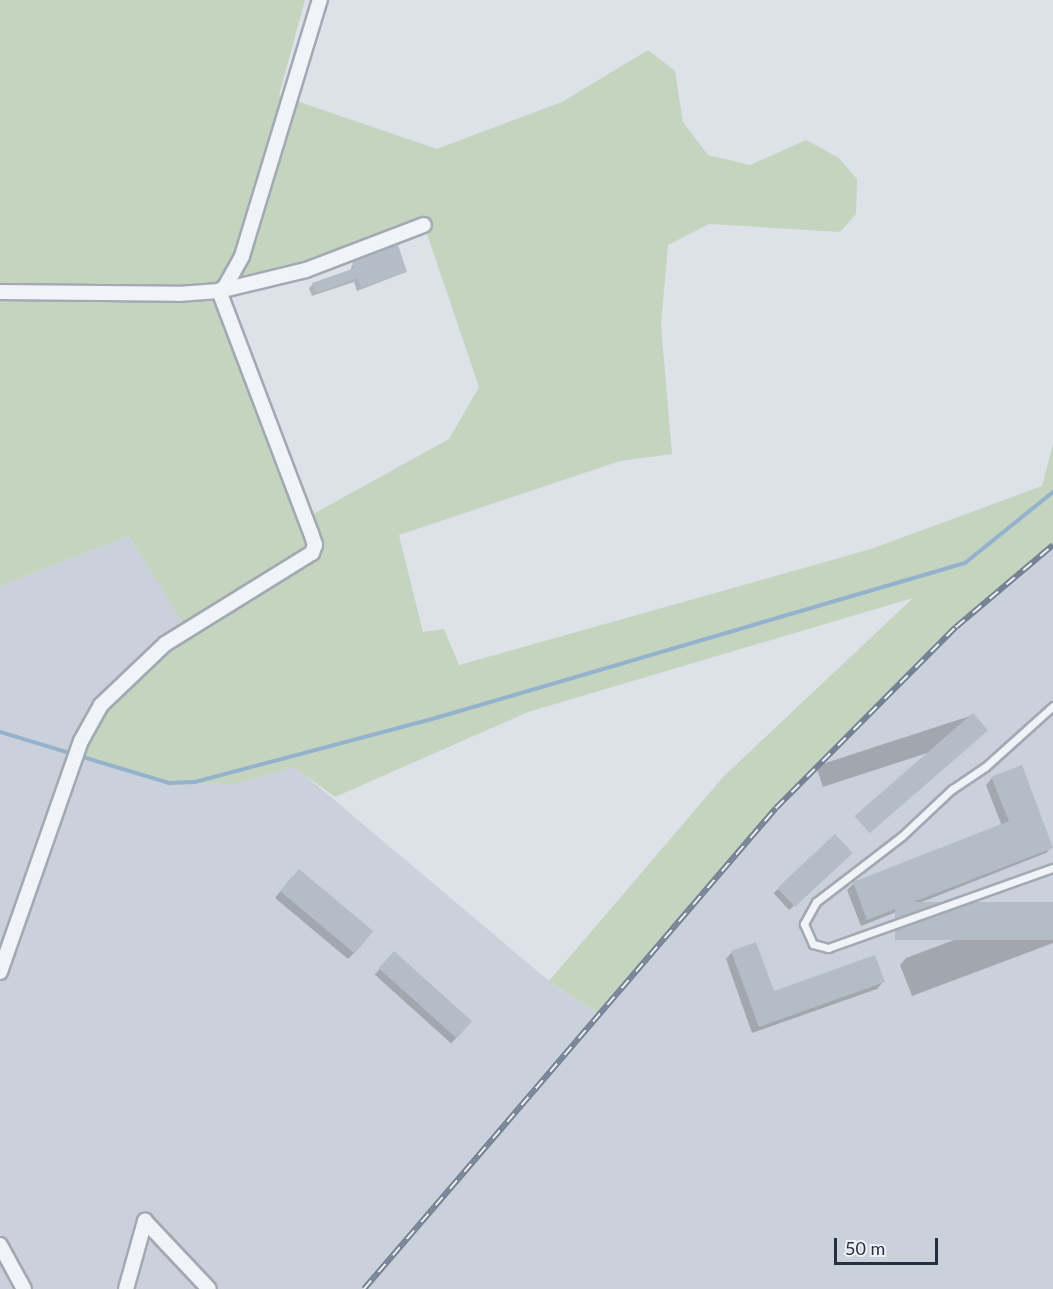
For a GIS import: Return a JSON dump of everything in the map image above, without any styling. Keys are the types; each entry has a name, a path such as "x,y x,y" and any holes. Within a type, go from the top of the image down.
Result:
{"street":[{"path":"219,291 232,278 242,256 320,0"},
{"path":"0,292 219,291 306,270 424,225"},
{"path":"0,972 3,948 81,741 101,705 165,644 312,553 311,533 219,291"},
{"path":"126,1289 145,1221 209,1289"},
{"path":"0,1245 24,1289"}],"lane":[{"path":"1053,706 985,767 952,789 902,836 816,902 804,924 813,944 828,948 1053,868"}],"shaded area":[{"path":"129,536 188,629 77,756 169,783 237,784 294,766 549,981 598,1013 776,808 956,627 1053,545 1053,1289 0,1289 0,586"}],"green space":[{"path":"0,0 305,0 279,95 437,149 562,102 648,50 675,71 683,122 708,155 750,165 806,140 839,158 857,179 856,214 840,232 709,224 668,245 661,325 672,454 620,461 399,535 423,632 444,629 459,665 871,549 1042,486 1053,444 1053,545 956,627 776,808 598,1013 549,981 724,776 913,598 528,712 335,797 294,767 237,784 169,783 76,756 89,721 187,629 129,536 0,586","holes":["424,225 479,387 449,439 306,518 219,292"]}],"building":[{"path":"398,245 407,272 361,288 358,278 316,293 312,283 355,268 352,262"},
{"path":"973,713 988,730 870,833 855,816"},
{"path":"1022,765 1053,848 867,920 853,882 1009,821 991,777"},
{"path":"835,834 853,853 795,907 777,888"},
{"path":"299,869 373,931 355,954 280,891"},
{"path":"895,902 1053,902 1053,940 895,940"},
{"path":"756,942 774,991 875,955 885,982 759,1027 731,951"},
{"path":"394,951 472,1021 457,1038 379,968"}],"waterway":[{"path":"0,732 169,783 195,782 439,717 965,563 1053,492"}],"railway":[{"path":"364,1289 776,808 956,627 1053,545"}]}
